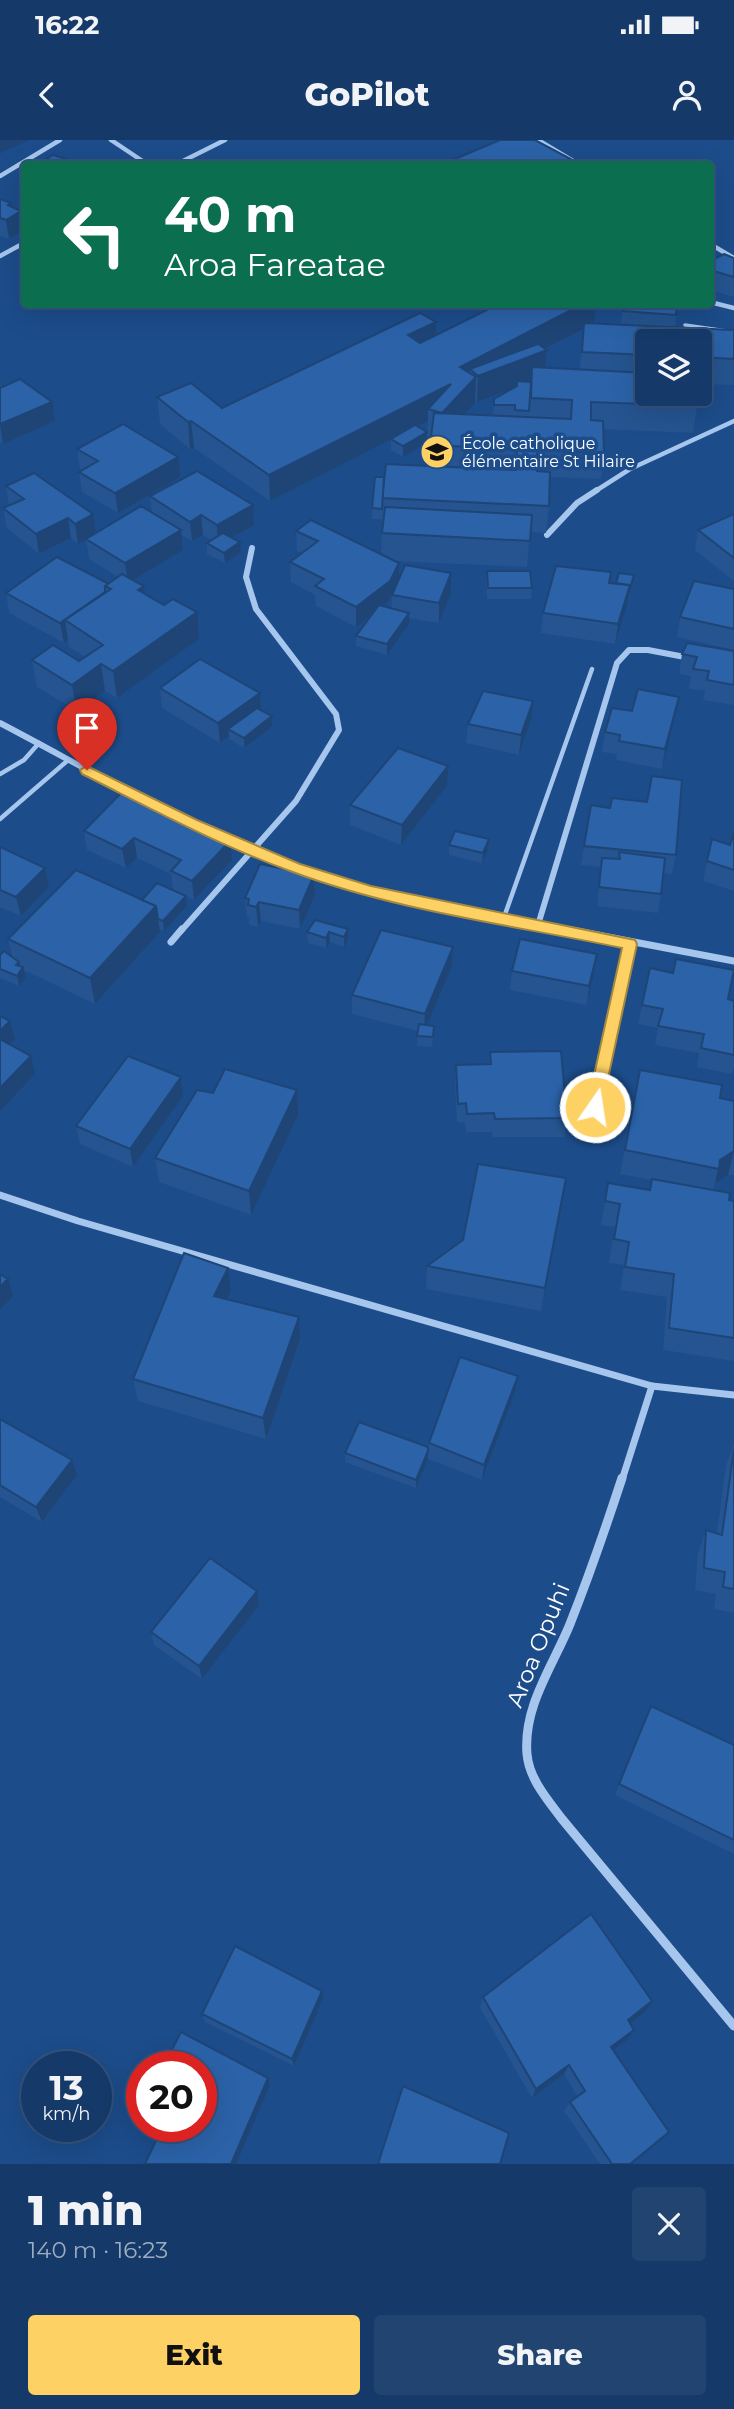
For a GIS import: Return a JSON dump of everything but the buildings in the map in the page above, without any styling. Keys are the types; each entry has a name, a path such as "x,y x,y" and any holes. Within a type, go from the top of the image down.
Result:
{"street":[{"path":"25,161 60,140"},
{"path":"111,140 142,161"},
{"path":"183,161 225,140"},
{"path":"538,140 573,161"},
{"path":"0,176 21,163"},
{"path":"0,256 21,245"},
{"path":"714,246 734,258"},
{"path":"714,303 734,308"},
{"path":"547,535 577,503 630,469 734,421"},
{"path":"171,942 296,800 320,766 339,730 335,714 256,609 246,577 252,548"},
{"path":"538,925 617,663 629,650 648,650 695,659"},
{"path":"0,723 67,761 192,824 295,868 370,891 503,920 734,961"},
{"path":"0,1195 78,1221 652,1386 734,1395"},
{"name":"Aroa Opuhi","path":"652,1386 567,1630 538,1686 527,1726 527,1756 537,1784 562,1819 734,2026"}],"lane":[{"path":"685,325 734,332"},
{"path":"503,920 592,669"},
{"path":"0,774 24,760 38,743"},
{"path":"0,818 67,761"},
{"path":"595,1107 630,944"}],"place":[{"name":"École catholique élémentaire St Hilaire","path":"437,452"}],"route":[{"path":"87,770 192,824 295,868 370,891 630,944 595,1107"}]}
